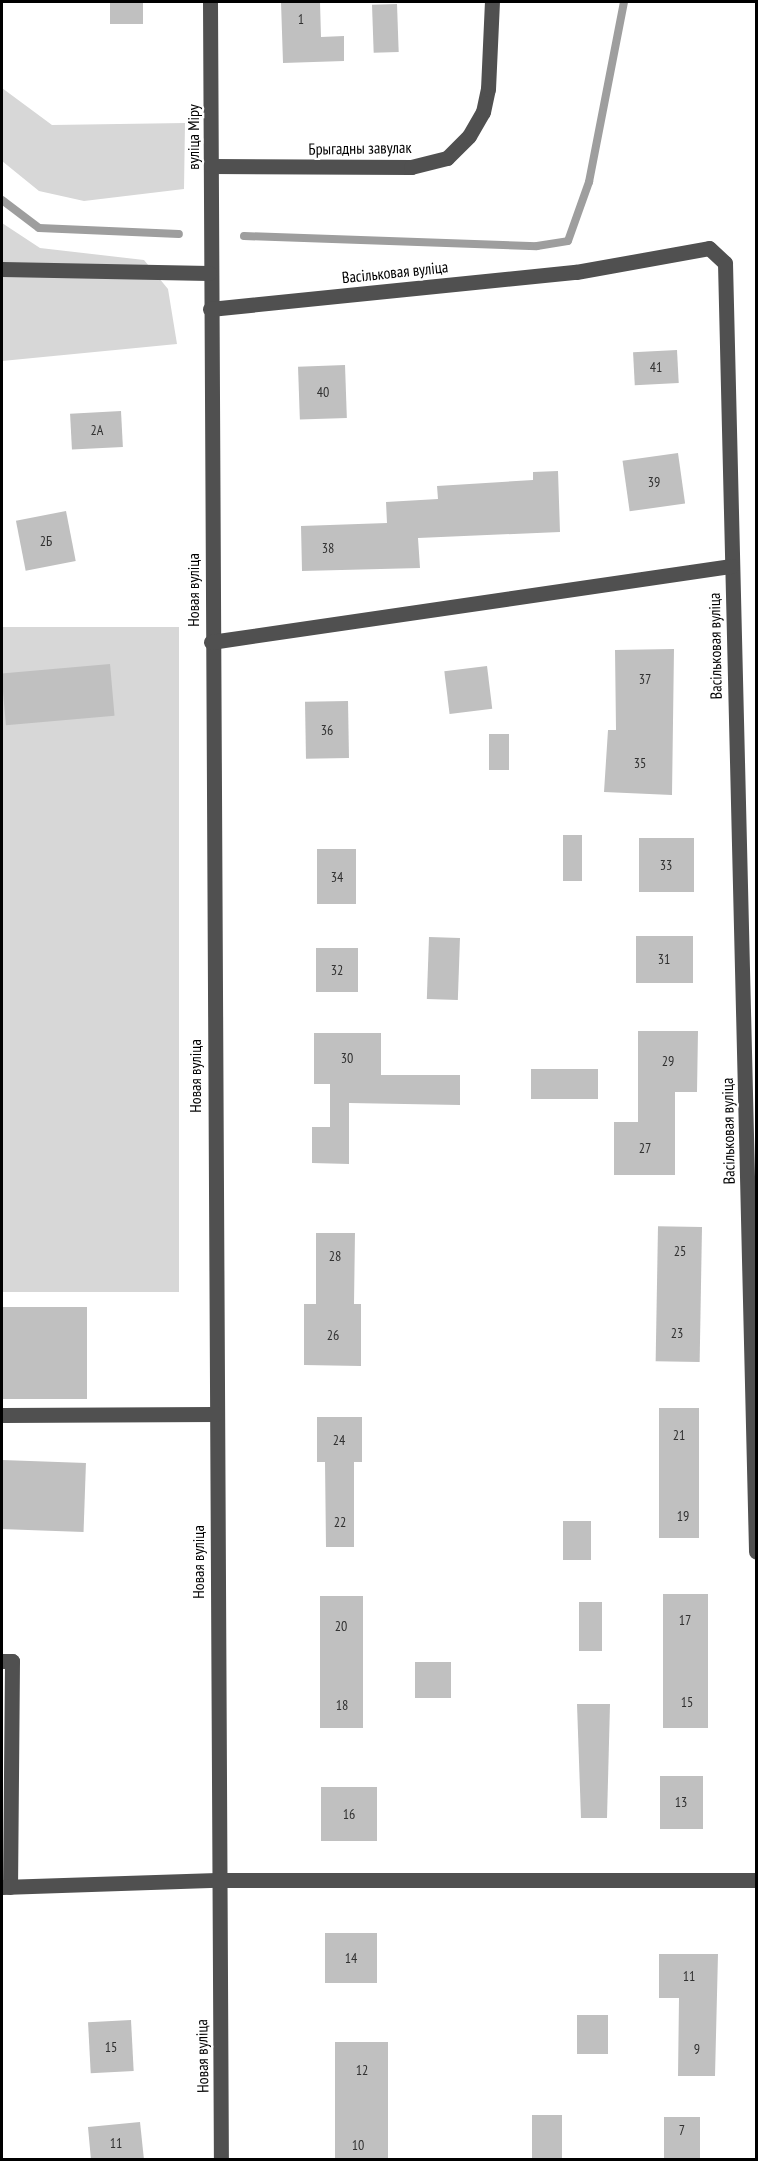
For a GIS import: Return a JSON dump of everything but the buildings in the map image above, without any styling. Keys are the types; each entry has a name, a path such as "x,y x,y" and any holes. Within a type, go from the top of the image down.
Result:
{"street":[{"name":"вуліца Міру","path":"209,273 210,2"},
{"name":"Брыгадны завулак","path":"211,166 411,167 447,158 469,136 483,112 488,89 492,2"},
{"name":"Васільковая вуліца","path":"210,309 576,272 709,248 725,263 756,1552"},
{"path":"2,269 209,273"},
{"name":"Новая вуліца","path":"209,273 217,1880 221,2160"},
{"path":"211,642 731,566"},
{"path":"2,1415 215,1414"},
{"path":"2,1661 12,1661 6,1887 217,1880 756,1880"}],"shaded area":[{"path":"2,88 52,125 185,123 184,189 84,201 39,191 2,161"},
{"path":"2,223 40,248 144,260 168,289 177,344 2,361"},
{"path":"2,627 179,627 179,1292 2,1292"}],"waterway":[{"path":"244,236 537,246 568,241 589,182 624,2"},
{"path":"2,200 39,228 179,234"}]}
